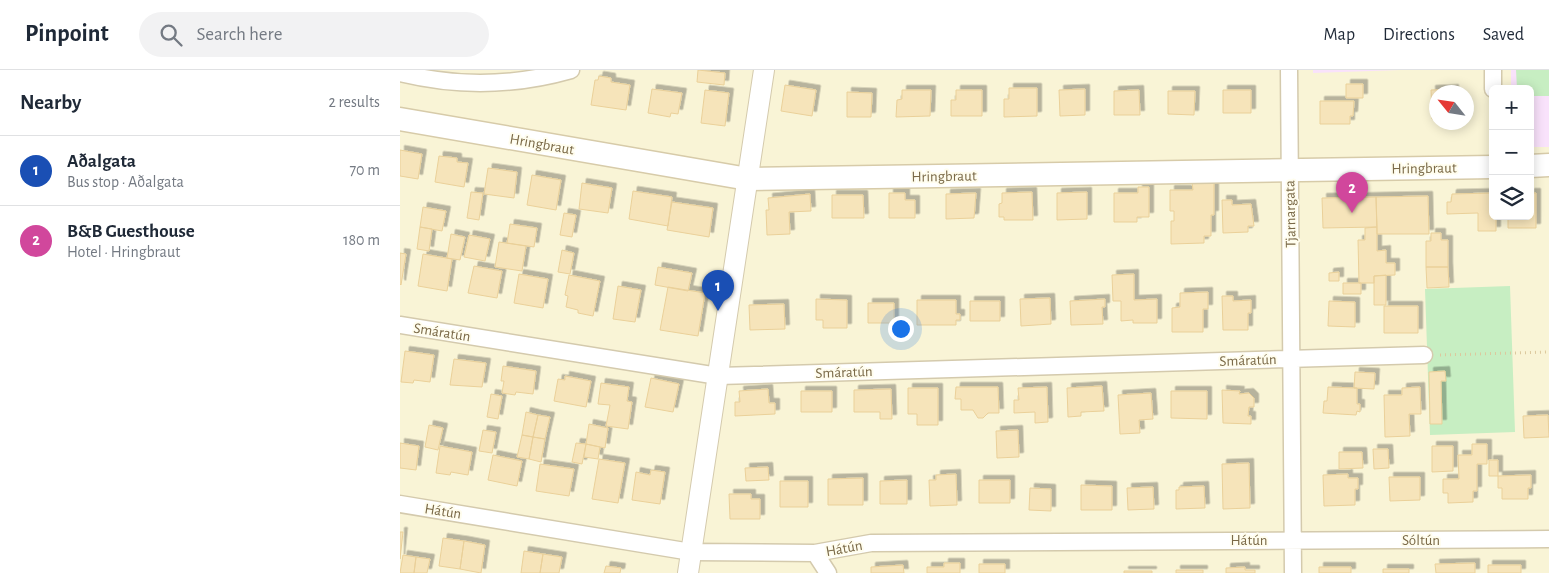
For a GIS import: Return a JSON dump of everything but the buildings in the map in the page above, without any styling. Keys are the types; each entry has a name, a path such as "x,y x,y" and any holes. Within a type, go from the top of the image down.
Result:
{"main road":[{"name":"Hringbraut","path":"400,119 748,179 1489,167"},
{"path":"1534,166 1549,166"}],"street":[{"path":"400,73 437,75 495,83 524,80 571,70"},
{"path":"688,573 764,70"},
{"name":"Tjarnargata","path":"1289,70 1293,573"},
{"path":"1493,70 1493,85"},
{"name":"Smáratún","path":"400,325 718,376 1291,358"},
{"path":"1291,358 1424,355"},
{"name":"Hátún","path":"400,504 691,552 815,554 871,544 1293,540"},
{"name":"Sóltún","path":"1293,540 1549,539"},
{"path":"815,554 828,573"}],"path":[{"path":"1424,355 1549,352"}],"shaded area":[{"path":"400,70 1549,70 1549,573 400,573"},
{"path":"1313,70 1400,70 1313,73"},
{"path":"1511,70 1549,70 1549,147 1534,147 1534,85 1511,85"}],"green space":[{"path":"1516,70 1549,70 1549,96 1534,96 1534,85 1517,85"},
{"path":"1510,286 1515,432 1430,435 1425,289"}],"place":[{"name":"B&B Guesthouse","path":"1352,213"},
{"name":"Aðalgata","path":"718,311"}]}
